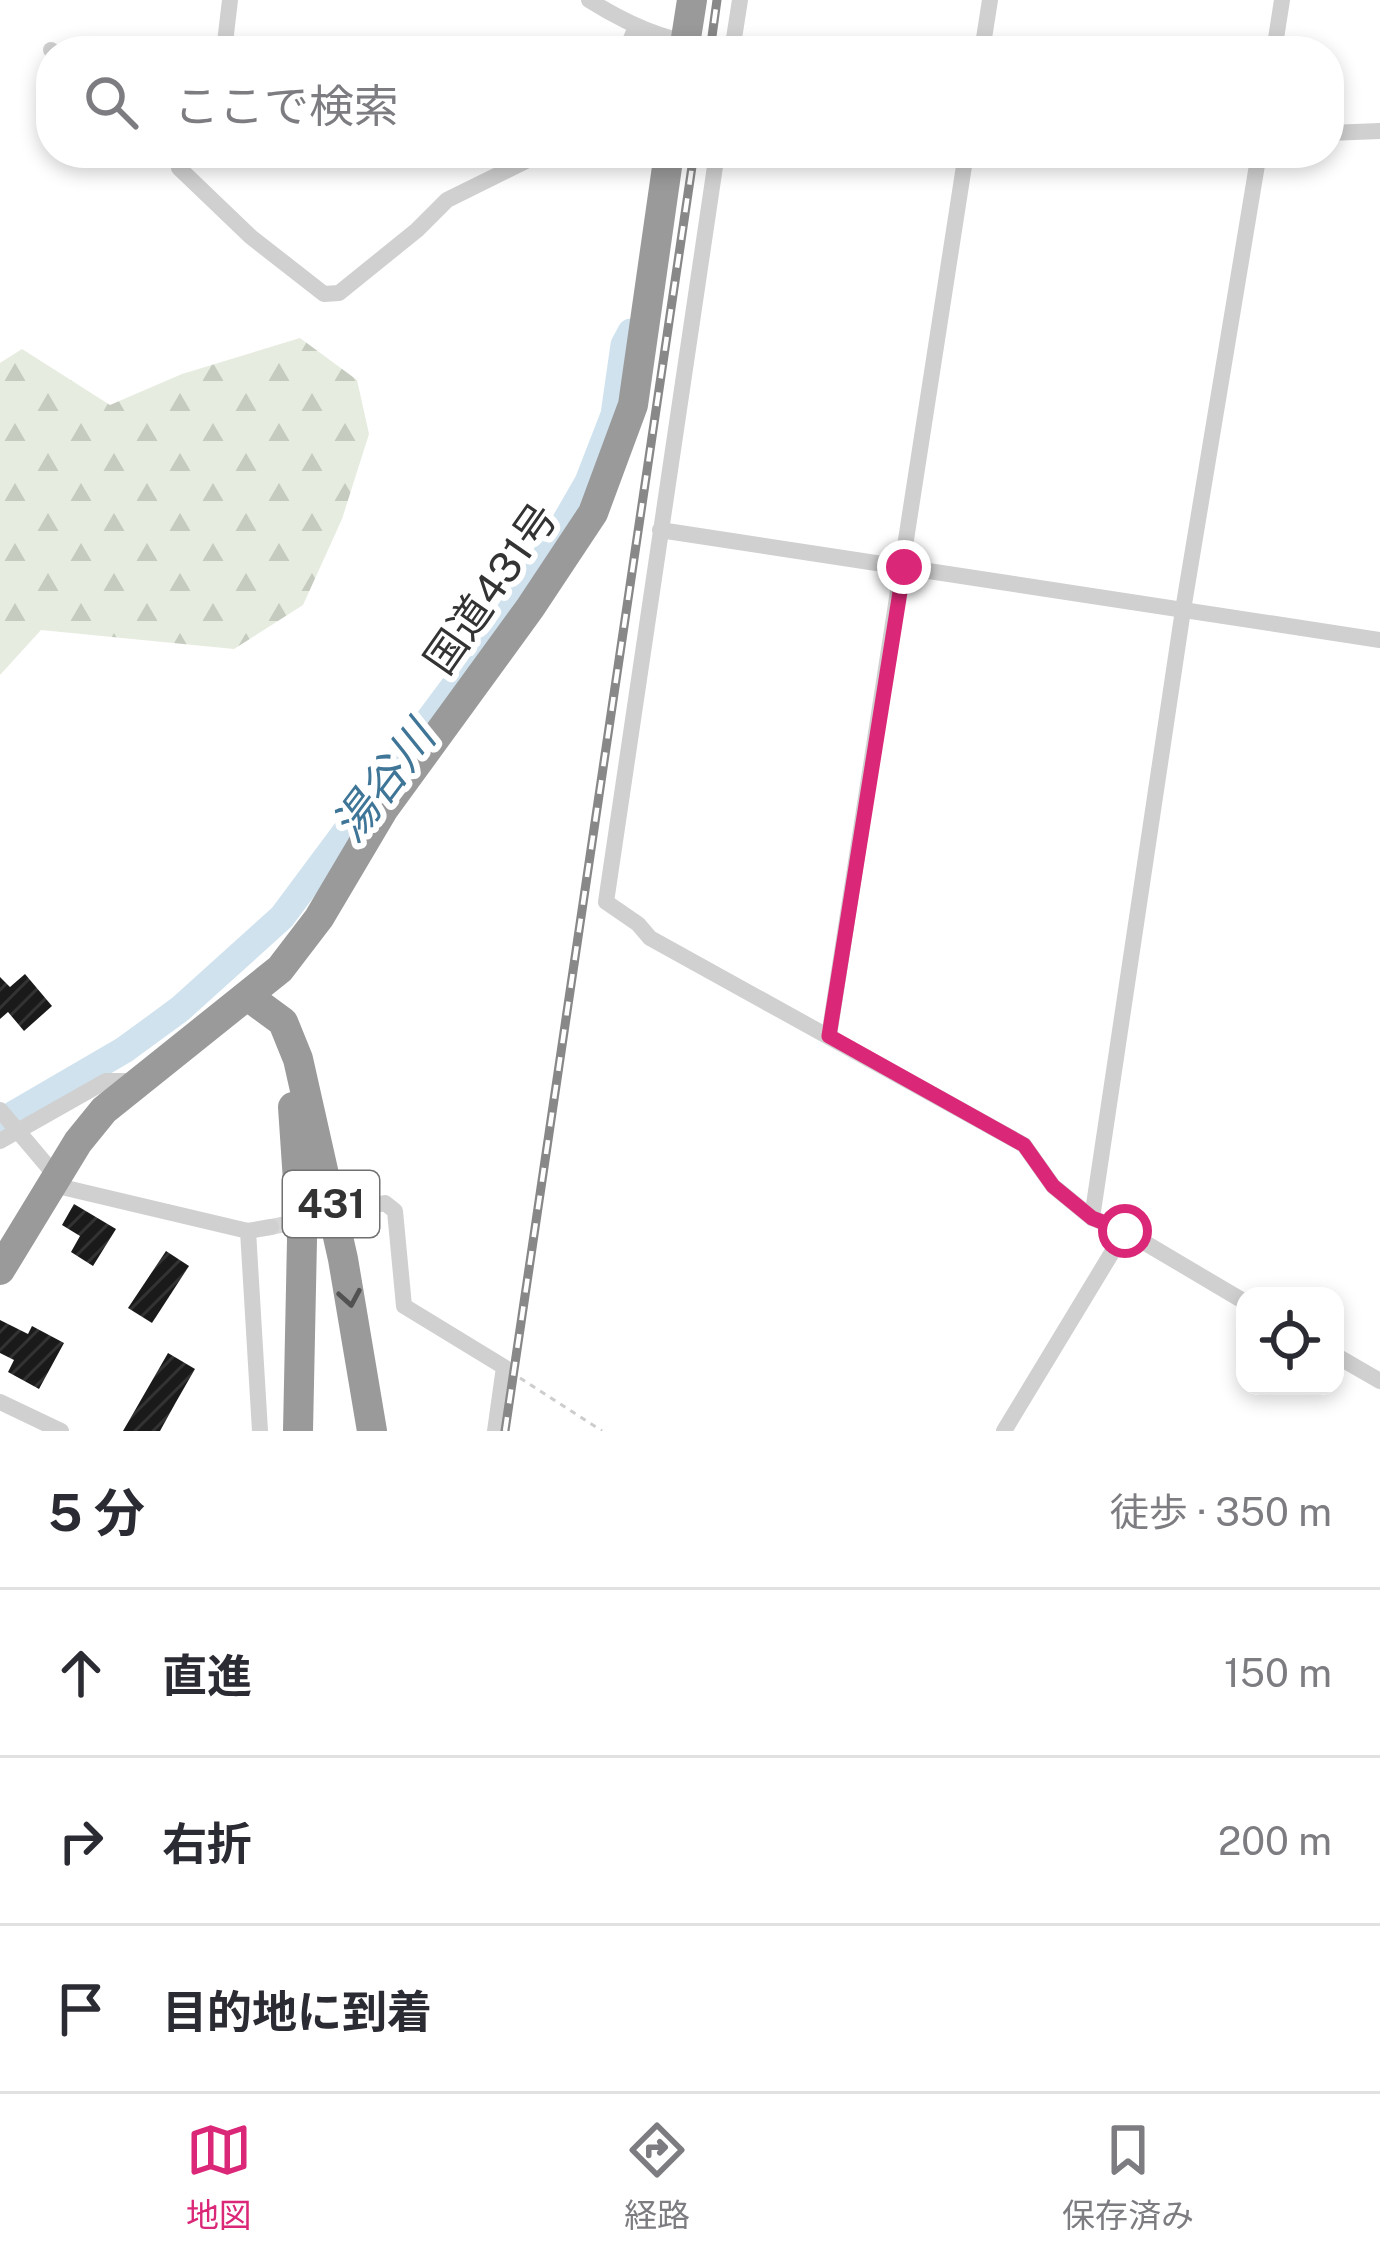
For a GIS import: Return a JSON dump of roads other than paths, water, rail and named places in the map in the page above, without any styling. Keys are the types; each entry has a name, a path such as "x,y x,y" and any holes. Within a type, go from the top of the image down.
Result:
{"highway":[{"path":"686,36 692,0"},
{"name":"国道431号","path":"0,1270 55,1178 104,1110 280,969 319,918 383,811 593,513 633,405 667,168"},
{"name":"431","path":"249,997 286,1070 299,1154 298,1431"},
{"name":"431","path":"249,997 283,1022 298,1059 343,1258 372,1431"}],"street":[{"path":"226,36 230,0"},
{"path":"589,0 655,36"},
{"path":"736,36 740,0"},
{"path":"984,36 990,0"},
{"path":"1276,36 1282,0"},
{"path":"632,36 635,29"},
{"path":"1344,132 1380,131"},
{"path":"179,168 251,237 324,294 338,293 447,200 512,168"},
{"path":"715,168 606,902 650,938 1024,1145 1053,1186 1092,1218 1125,1231 1236,1296"},
{"path":"829,1036 964,168"},
{"path":"1092,1218 1257,168"},
{"path":"660,530 1380,640"},
{"path":"9,1136 106,1081 137,1081"},
{"path":"0,1110 9,1136 66,1188 248,1231 272,1227"},
{"path":"367,1207 385,1203 395,1211 404,1306 504,1367 495,1431"},
{"path":"248,1231 260,1431"},
{"path":"1004,1431 1125,1231"},
{"path":"1344,1359 1380,1381"},
{"path":"0,1402 61,1431"}],"waterway":[{"name":"湯谷川","path":"0,1122 124,1050 180,1009 282,917 527,588 588,482 614,415 624,345 631,332"}],"tunnel":[{"path":"271,1227 367,1207"}],"railway":[{"path":"712,36 717,0"},
{"path":"505,1431 692,168"}]}
